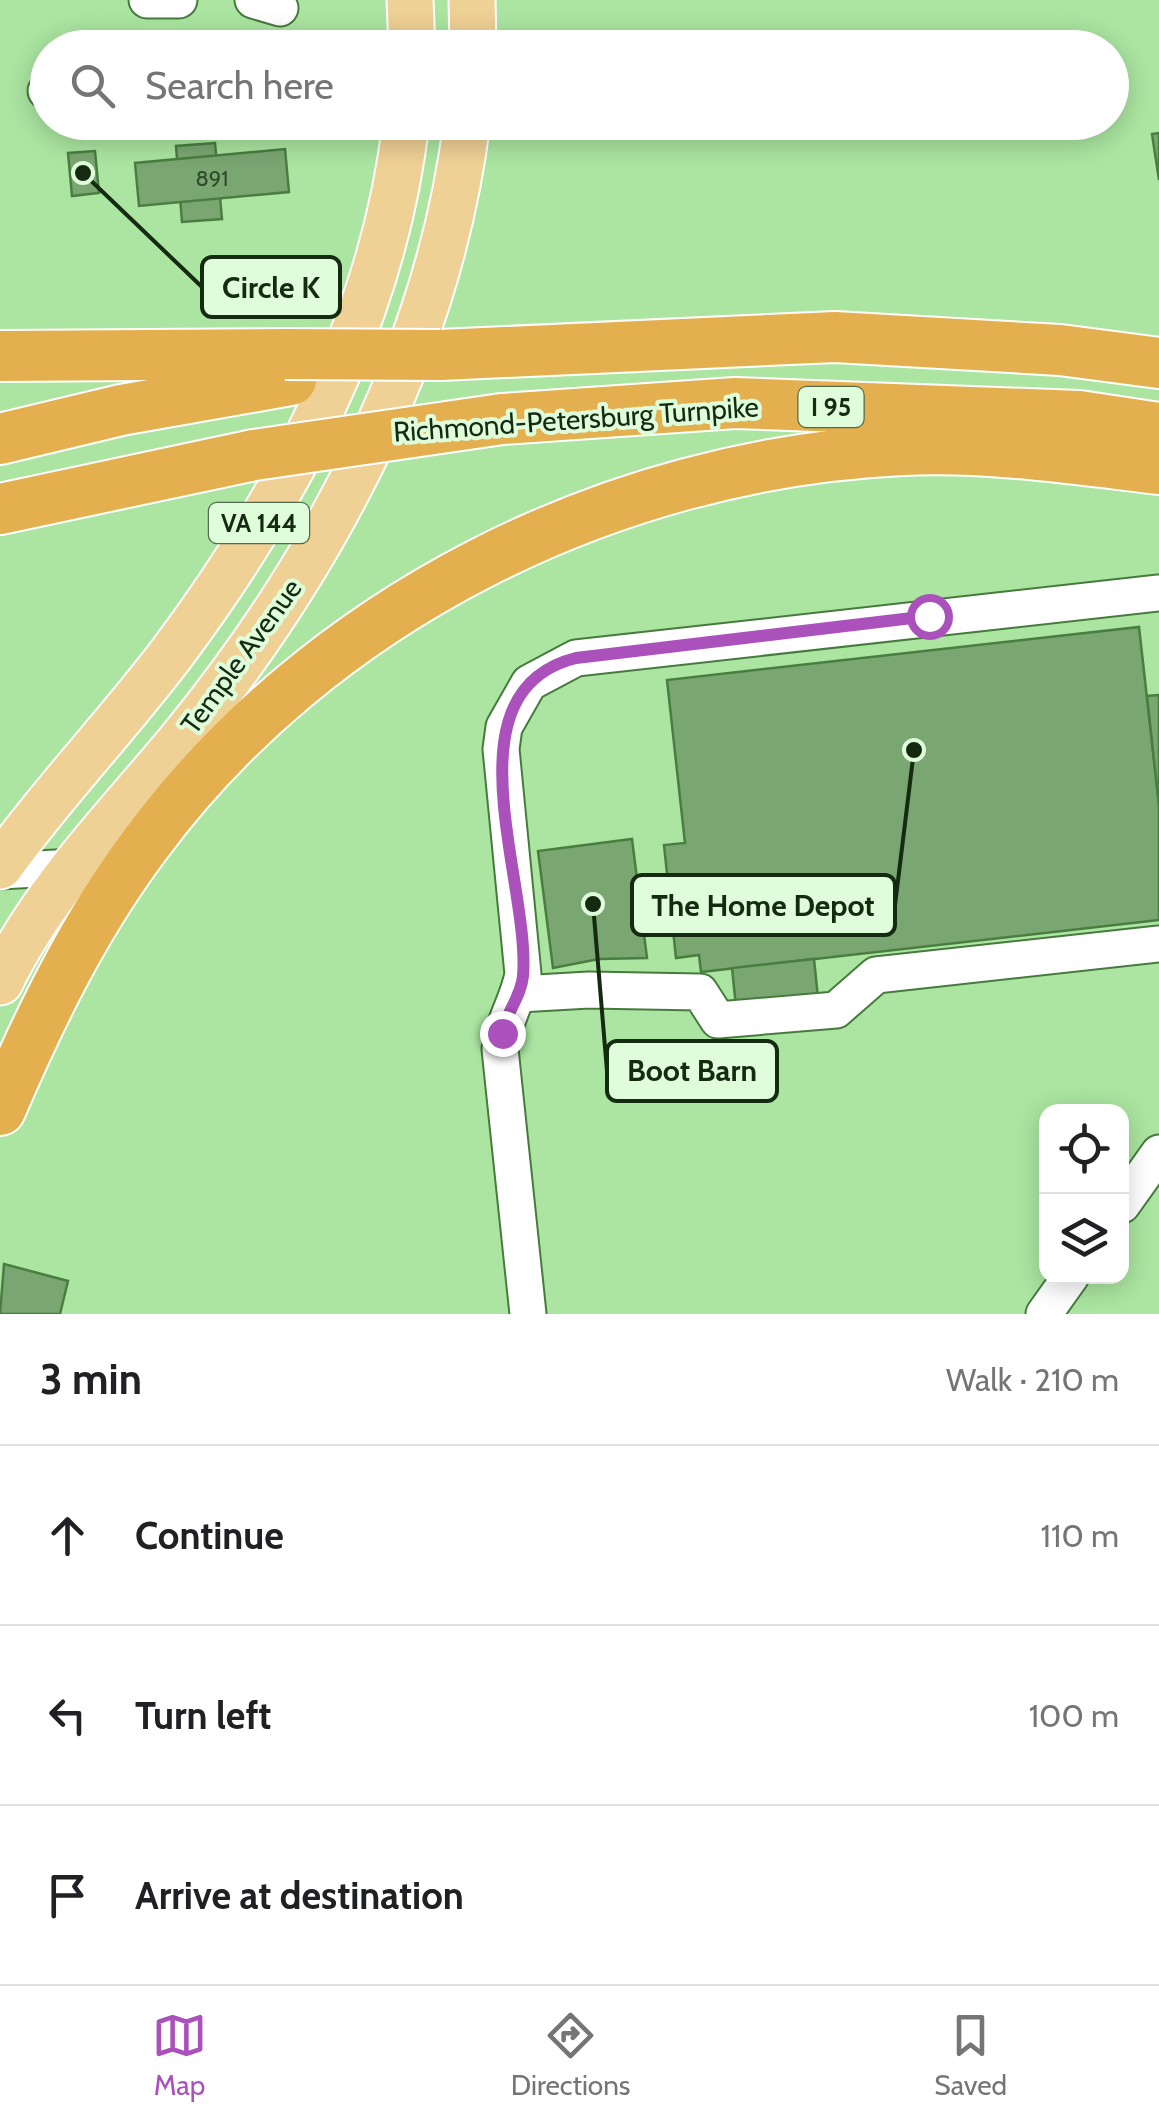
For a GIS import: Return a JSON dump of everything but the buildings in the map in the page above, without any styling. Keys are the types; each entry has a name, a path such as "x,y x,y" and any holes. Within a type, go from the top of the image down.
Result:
{"highway":[{"path":"0,356 288,367 541,348 835,338 1060,350 1159,363"},
{"path":"0,439 288,367"},
{"name":"Richmond-Petersburg Turnpike","path":"0,508 250,464 386,434 502,420 735,403 1079,416 1159,428"},
{"path":"0,1110 72,955 146,843 249,728 306,679 418,598 494,557 605,510 668,488 789,461 907,450 968,450 1159,468"},
{"path":"0,542 250,464"}],"main road":[{"path":"410,0 411,30"},
{"path":"472,0 473,30"},
{"name":"Temple Avenue","path":"0,869 173,651 230,570 312,430 372,280 402,140"},
{"name":"Temple Avenue","path":"0,982 74,867 229,678 326,529 409,352 451,219 465,140"}],"lane":[{"path":"147,0 179,0"},
{"path":"528,1314 500,1049 504,1021 519,994 523,974 501,749 512,705 543,672 576,658 1159,592"},
{"path":"0,869 74,867"},
{"path":"519,994 590,990 700,992 718,1020 836,1010 876,975 1159,944"},
{"path":"1129,1195 1159,1152"},
{"path":"1044,1314 1065,1284"}],"place":[{"name":"Circle K","path":"83,173"},
{"name":"The Home Depot","path":"914,750"},
{"name":"Boot Barn","path":"593,904"}],"route":[{"path":"502,1033 523,974 501,749 512,705 529,684 543,672 576,658 929,616"}]}
